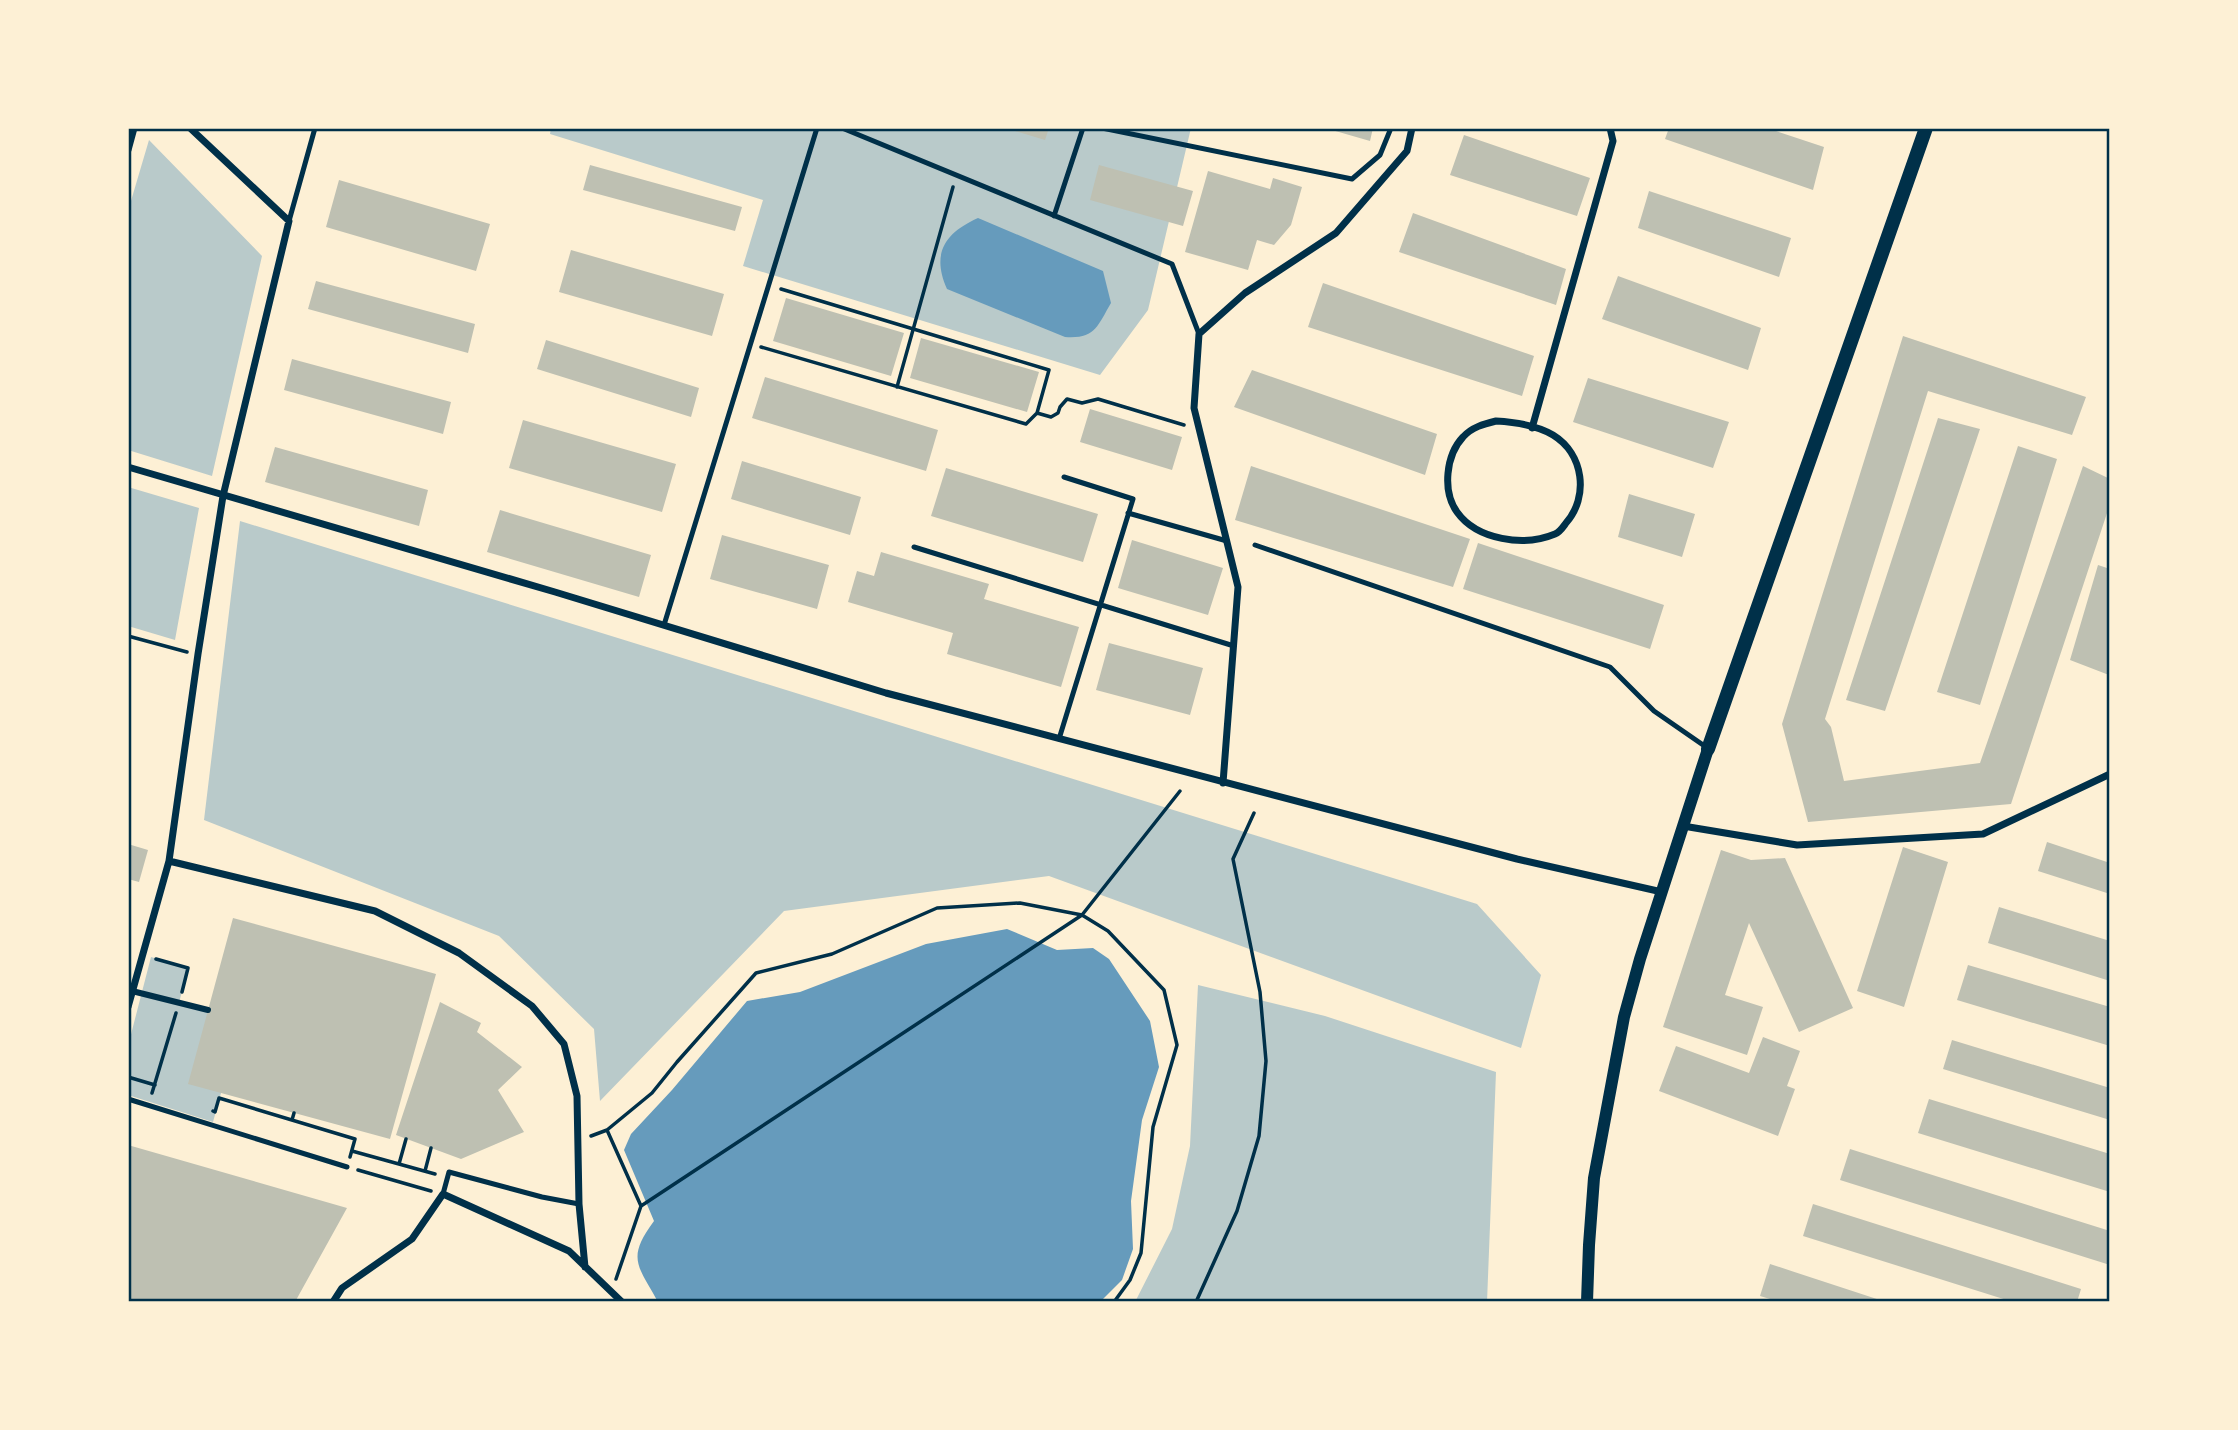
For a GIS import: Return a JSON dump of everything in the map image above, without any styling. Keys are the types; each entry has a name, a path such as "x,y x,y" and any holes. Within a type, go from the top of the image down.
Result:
{"main road":[{"path":"1708,749 1926,128"}],"street":[{"path":"128,149 134,128"},
{"path":"128,1007 169,860 223,496 289,221 190,128"},
{"path":"1223,783 1238,587 1194,408 1199,334 1245,293 1336,233 1407,151 1412,128"},
{"path":"1532,428 1613,141 1610,128"},
{"path":"1496,421 1532,428 1553,435 1569,450 1580,469 1582,494 1574,515 1558,533 1515,542 1474,526 1457,513 1450,498 1447,477 1452,455 1463,437 1479,425 1496,421"},
{"path":"128,467 886,693 1517,859 1663,892"},
{"path":"1587,1302 1588,1245 1594,1178 1624,1017 1708,749"},
{"path":"1683,826 1797,845 1983,834 2110,774"},
{"path":"169,860 375,911 458,953 531,1006 564,1044 577,1097 579,1204 585,1266"},
{"path":"132,991 208,1010"},
{"path":"333,1302 342,1288 412,1238 443,1194 569,1251 622,1302"}],"lane":[{"path":"289,221 315,128"},
{"path":"664,625 817,128"},
{"path":"842,128 1172,264 1199,334"},
{"path":"1054,216 1083,128"},
{"path":"1102,128 1352,179 1380,155 1391,128"},
{"path":"1059,739 1133,499 1064,477"},
{"path":"1128,513 1227,541"},
{"path":"1255,545 1610,667 1654,711 1708,749"},
{"path":"914,547 1234,646"},
{"path":"128,1099 347,1167"},
{"path":"443,1194 449,1172 542,1198 579,1204"}],"path":[{"path":"897,387 957,175"},
{"path":"750,344 1026,424 1037,413 1049,370 769,285"},
{"path":"1037,413 1051,417 1058,413 1067,398 1082,402 1098,399 1200,430"},
{"path":"128,636 198,654"},
{"path":"613,1293 619,1265 641,1206 1082,915 1180,791"},
{"path":"1196,1302 1237,1211 1259,1136 1265,1061 1260,992 1233,859 1254,813"},
{"path":"641,1206 607,1130 652,1093 756,973 832,954 937,908 1020,902 1082,915 1108,931 1164,990 1177,1045 1153,1127 1141,1253 1130,1280 1114,1302"},
{"path":"151,957 188,968 152,1093 162,1096"},
{"path":"128,1077 155,1085"},
{"path":"215,1112 219,1098 355,1139 347,1167 443,1194"},
{"path":"292,1120 294,1112"},
{"path":"399,1164 407,1139"},
{"path":"425,1171 431,1148"},
{"path":"352,1151 448,1177"}],"shaded area":[{"path":"551,128 1191,128 1148,310 1100,375 743,266 763,200 550,134"},
{"path":"149,140 262,256 212,476 128,450 128,211"},
{"path":"128,487 199,508 175,640 128,626"},
{"path":"240,521 1477,904 1541,975 1521,1048 1049,876 784,911 600,1101 594,1029 499,936 204,820"},
{"path":"151,957 188,968 179,1003 208,1010 221,1093 213,1122 128,1095 128,1046"},
{"path":"1198,985 1325,1016 1496,1072 1487,1302 1135,1302 1172,1229 1190,1146"}],"water":[{"path":"978,218 1103,271 1111,303 1094,330 1083,336 1065,337 947,289 940,265 944,246 957,230"},
{"path":"1007,929 1057,950 1093,948 1109,959 1150,1021 1159,1067 1142,1120 1131,1201 1133,1249 1122,1280 1100,1302 658,1302 638,1262 640,1244 654,1221 624,1150 631,1134 747,1001 800,992 926,944"}],"building":[{"path":"1005,128 1049,128 1045,140"},
{"path":"1325,128 1373,128 1370,141"},
{"path":"1669,128 1767,128 1824,147 1813,190 1665,139"},
{"path":"1464,135 1590,178 1577,216 1450,175"},
{"path":"590,165 742,207 735,231 583,190"},
{"path":"1099,165 1193,191 1183,226 1090,200"},
{"path":"1208,171 1270,189 1273,178 1302,187 1291,225 1274,245 1257,240 1248,270 1185,252"},
{"path":"339,180 490,224 476,271 326,227"},
{"path":"1649,191 1791,238 1779,277 1638,228"},
{"path":"1413,213 1566,269 1556,305 1399,252"},
{"path":"571,250 724,294 712,336 559,292"},
{"path":"1618,276 1761,328 1748,370 1602,319"},
{"path":"316,281 475,324 468,353 308,309"},
{"path":"1323,283 1534,356 1522,396 1308,327"},
{"path":"786,298 904,333 891,376 773,341"},
{"path":"1903,336 2086,397 2072,435 1928,391 1825,719 1831,727 1844,781 1980,763 2083,466 2110,479 2110,504 2011,804 1808,822 1782,724"},
{"path":"921,338 1039,372 1027,412 910,378"},
{"path":"546,340 699,388 691,417 537,369"},
{"path":"292,359 451,402 443,434 284,390"},
{"path":"1252,370 1437,434 1425,475 1234,407"},
{"path":"765,377 938,430 926,471 752,418"},
{"path":"1588,378 1729,422 1713,468 1573,422"},
{"path":"1090,409 1182,437 1172,470 1080,442"},
{"path":"1938,418 1980,429 1885,711 1846,700"},
{"path":"523,420 676,464 662,512 509,468"},
{"path":"2018,446 2057,459 1980,705 1937,692"},
{"path":"275,447 428,490 419,526 265,482"},
{"path":"742,461 861,497 850,535 731,499"},
{"path":"1251,466 1470,539 1453,587 1235,520"},
{"path":"946,468 1098,514 1083,562 931,516"},
{"path":"1629,494 1695,514 1682,557 1618,537"},
{"path":"500,510 651,555 639,597 487,552"},
{"path":"722,535 829,565 817,609 710,579"},
{"path":"1132,540 1223,568 1208,615 1118,588"},
{"path":"1478,543 1664,605 1650,649 1463,589"},
{"path":"881,552 989,584 984,599 1079,627 1061,687 947,654 953,633 848,602 857,571 874,576"},
{"path":"2098,565 2110,569 2109,675 2070,660"},
{"path":"1109,643 1203,668 1190,715 1096,690"},
{"path":"2047,842 2110,863 2110,894 2038,871"},
{"path":"128,844 148,850 139,882 128,879"},
{"path":"1903,847 1948,862 1904,1007 1857,991"},
{"path":"1721,850 1751,860 1785,858 1853,1008 1799,1032 1749,923 1725,995 1763,1007 1747,1055 1663,1027"},
{"path":"1999,907 2110,941 2110,981 1988,943"},
{"path":"233,918 436,974 390,1139 188,1084"},
{"path":"1968,965 2110,1007 2110,1046 1957,1000"},
{"path":"440,1002 481,1023 477,1032 522,1067 498,1090 524,1132 461,1159 396,1135"},
{"path":"1763,1037 1800,1051 1787,1086 1795,1089 1778,1136 1659,1091 1676,1046 1749,1073"},
{"path":"1952,1040 2110,1088 2110,1120 1943,1069"},
{"path":"1929,1099 2110,1154 2110,1192 1918,1133"},
{"path":"128,1145 347,1208 295,1302 128,1302"},
{"path":"1850,1149 2110,1231 2110,1265 1840,1180"},
{"path":"1813,1204 2081,1289 2077,1302 2013,1302 1803,1236"},
{"path":"1770,1264 1886,1302 1780,1302 1760,1296"}]}
